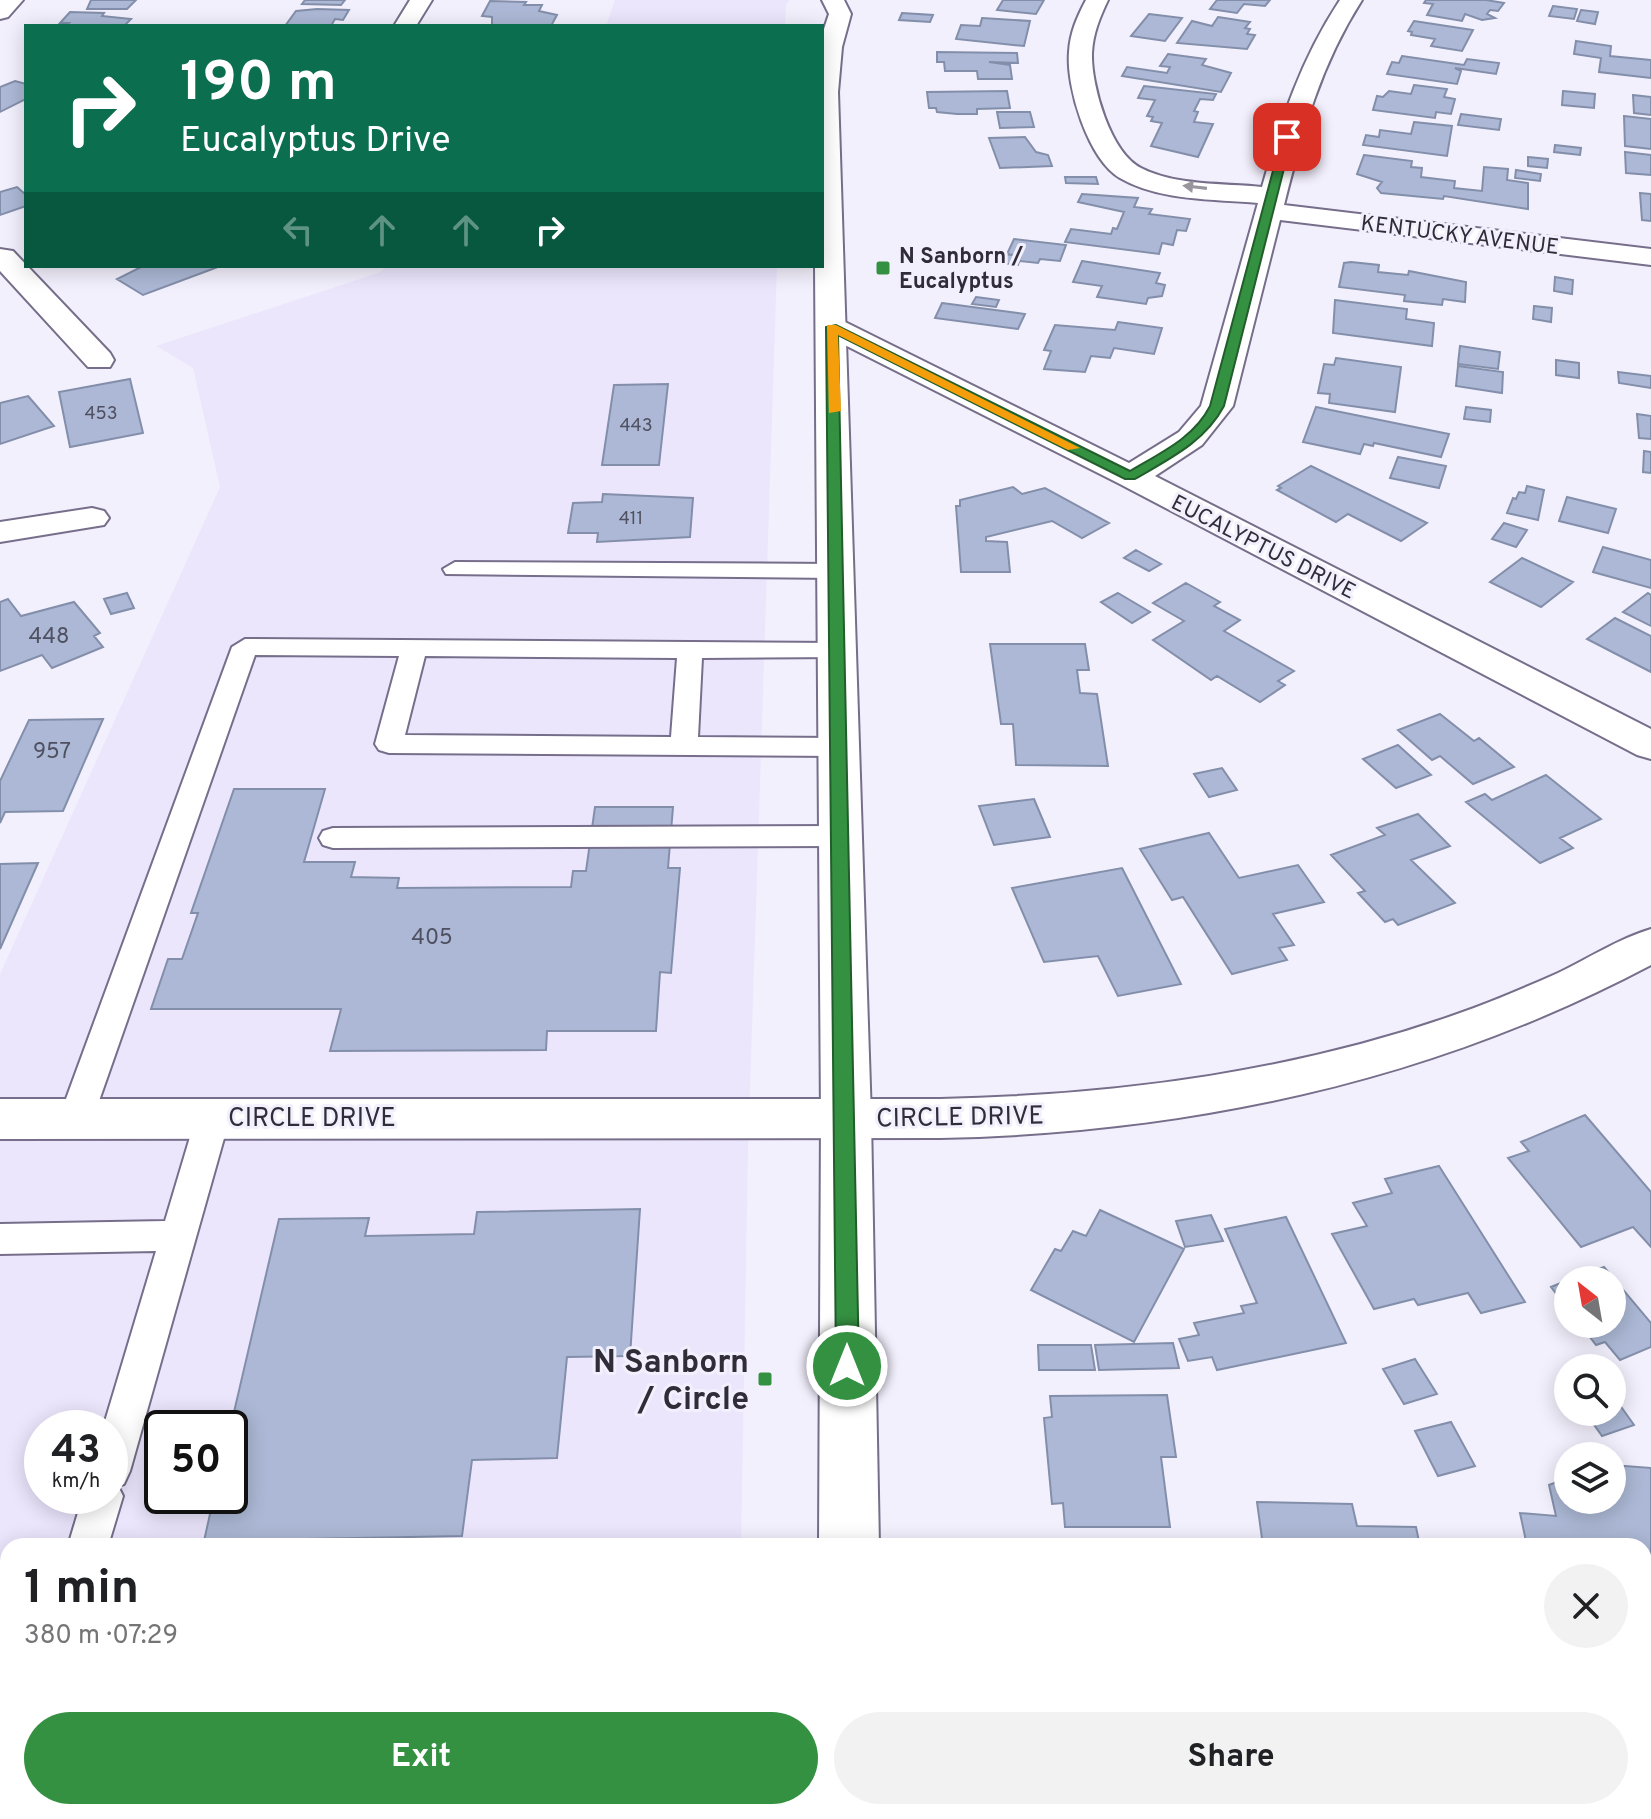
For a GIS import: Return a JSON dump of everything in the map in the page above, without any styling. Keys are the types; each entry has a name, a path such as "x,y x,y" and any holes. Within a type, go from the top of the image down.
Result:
{"street":[{"path":"0,12 12,0"},
{"path":"406,24 421,0"},
{"name":"KENTUCKY AVENUE","path":"1097,0 1086,22 1079,63 1094,121 1122,169 1158,182 1271,204 1651,257"},
{"path":"1130,476 1179,448 1210,420 1217,406 1281,156 1305,83 1329,34 1351,0"},
{"path":"846,5 830,47 826,92 846,1118 849,1538"},
{"path":"10,255 99,360"},
{"name":"EUCALYPTUS DRIVE","path":"832,327 1130,476 1651,746"},
{"path":"0,532 92,518"},
{"name":"CIRCLE DRIVE","path":"0,1119 981,1118 1075,1112 1239,1090 1319,1074 1479,1026 1555,996 1651,945"}],"lane":[{"path":"455,569 837,571"},
{"path":"76,1118 245,647 838,651"},
{"path":"414,648 389,744 839,747"},
{"path":"684,746 690,651"},
{"path":"333,838 840,836"},
{"path":"128,1411 213,1117"},
{"path":"0,1239 180,1236"},
{"path":"90,1538 98,1514"}],"shaded area":[{"path":"615,0 790,0 786,4 785,24 607,24"},
{"path":"385,268 777,268 748,1151 741,1538 0,1538 0,974 220,487 193,368 156,346 378,273"}],"building":[{"path":"91,0 136,0 127,9 87,9"},
{"path":"305,0 345,0 341,5 302,4"},
{"path":"1003,0 1044,0 1036,14 997,10"},
{"path":"1217,0 1270,0 1265,6 1244,4 1237,13 1210,9"},
{"path":"1426,0 1504,3 1498,11 1490,10 1487,14 1495,18 1482,20 1465,14 1462,21 1427,15 1433,4 1424,3"},
{"path":"490,1 542,5 539,11 557,15 552,24 492,24 492,17 482,16"},
{"path":"1553,6 1577,9 1574,19 1549,16"},
{"path":"349,10 343,20 335,19 332,24 286,24 296,11"},
{"path":"1581,10 1598,12 1595,24 1577,21"},
{"path":"70,12 104,13 102,16 131,19 126,24 60,23"},
{"path":"902,13 933,15 930,22 899,20"},
{"path":"1149,14 1182,18 1165,41 1131,36"},
{"path":"1218,17 1250,22 1245,28 1250,29 1247,34 1255,35 1247,49 1177,43 1192,21 1212,26"},
{"path":"982,18 1030,21 1024,46 956,39 961,25 980,26"},
{"path":"1414,21 1473,30 1462,51 1431,46 1435,39 1411,35 1412,32 1408,31"},
{"path":"1576,41 1611,46 1610,56 1651,60 1651,78 1599,72 1601,58 1574,54"},
{"path":"937,52 1017,53 1018,63 989,62 1010,65 1012,79 978,79 977,71 945,71 944,62 937,62"},
{"path":"1168,54 1206,59 1202,65 1231,73 1221,92 1122,76 1127,67 1167,73 1170,67 1160,66"},
{"path":"1402,56 1464,65 1467,59 1499,63 1496,74 1455,68 1461,71 1457,84 1387,74 1392,62 1399,63"},
{"path":"15,81 24,83 24,100 0,112 0,87"},
{"path":"1414,85 1447,89 1444,97 1455,99 1451,114 1436,112 1435,118 1373,110 1377,96 1383,97 1389,91 1411,94"},
{"path":"1144,86 1216,94 1213,100 1200,99 1194,111 1198,112 1194,122 1213,124 1198,157 1151,146 1162,123 1151,121 1153,117 1147,116 1155,100 1138,98"},
{"path":"1007,91 1010,108 977,109 977,114 937,112 936,108 929,108 927,92"},
{"path":"1563,91 1595,94 1594,108 1562,105"},
{"path":"1633,95 1651,97 1651,115 1634,113"},
{"path":"997,112 1030,112 1034,127 1000,128"},
{"path":"1461,114 1501,119 1499,130 1458,125"},
{"path":"1624,116 1651,119 1651,149 1625,146"},
{"path":"1414,122 1452,126 1447,156 1363,145 1366,135 1379,137 1380,130 1411,134"},
{"path":"1025,137 1036,152 1048,155 1052,166 1000,168 989,138"},
{"path":"1555,145 1581,148 1580,155 1554,152"},
{"path":"1625,152 1651,155 1651,175 1626,173"},
{"path":"1364,155 1412,161 1411,167 1422,168 1421,177 1455,181 1454,188 1482,191 1484,167 1508,169 1507,180 1528,183 1528,209 1444,196 1443,199 1381,193 1377,188 1382,182 1357,174"},
{"path":"1528,157 1548,159 1547,168 1528,166"},
{"path":"1516,170 1541,174 1540,181 1515,178"},
{"path":"1065,177 1096,177 1098,184 1066,183"},
{"path":"17,187 24,193 24,207 0,215 0,192"},
{"path":"1640,193 1651,194 1651,221 1642,220"},
{"path":"1082,194 1138,198 1134,207 1152,209 1149,214 1190,219 1186,231 1177,230 1173,245 1162,243 1159,254 1065,242 1071,229 1111,234 1113,228 1117,229 1124,212 1078,202"},
{"path":"1014,239 1066,245 1060,261 1019,261 1021,256 1007,254"},
{"path":"1003,254 1021,256 1018,265 999,263"},
{"path":"1082,261 1160,273 1156,283 1165,285 1162,296 1148,298 1146,304 1097,297 1102,286 1073,282"},
{"path":"1344,263 1379,265 1378,272 1408,275 1409,271 1466,282 1465,302 1443,299 1442,305 1404,301 1405,295 1339,287"},
{"path":"139,268 215,268 143,295 117,279"},
{"path":"1555,277 1573,280 1572,294 1554,291"},
{"path":"976,297 999,300 996,307 972,304"},
{"path":"1335,300 1407,309 1406,319 1434,323 1432,346 1333,333"},
{"path":"942,303 1025,314 1018,329 935,318"},
{"path":"1534,306 1552,308 1551,322 1533,319"},
{"path":"1118,322 1162,328 1154,354 1114,348 1110,358 1091,356 1085,372 1044,369 1051,351 1044,350 1055,325 1115,330"},
{"path":"1460,346 1500,352 1498,369 1458,364"},
{"path":"1336,358 1401,367 1395,412 1329,403 1330,394 1318,393 1324,364 1334,365"},
{"path":"1556,360 1579,363 1579,378 1556,375"},
{"path":"1458,366 1503,372 1502,393 1456,386"},
{"path":"1618,372 1651,376 1651,388 1619,383"},
{"path":"130,379 143,433 70,447 59,392"},
{"path":"668,384 659,465 602,465 614,385"},
{"path":"28,396 54,426 0,444 0,403"},
{"path":"1316,407 1449,434 1441,457 1374,443 1373,446 1364,444 1360,454 1303,442"},
{"path":"1466,407 1491,410 1490,422 1464,419"},
{"path":"1637,414 1651,416 1651,439 1639,438"},
{"path":"1644,451 1651,452 1651,473 1643,472"},
{"path":"1398,457 1446,466 1439,488 1390,478"},
{"path":"1311,466 1427,523 1401,541 1348,514 1336,522 1277,490 1281,488 1278,486"},
{"path":"1527,486 1544,490 1538,520 1507,513 1513,498 1516,499 1519,492 1525,493"},
{"path":"1013,487 1022,494 1045,488 1109,523 1082,538 1052,521 986,537 986,541 1007,542 1010,572 961,572 956,506 960,506 960,500"},
{"path":"603,494 693,498 690,537 597,542 598,533 568,533 573,503 602,502"},
{"path":"1567,497 1616,509 1608,533 1559,521"},
{"path":"1504,523 1527,530 1516,547 1492,539"},
{"path":"1603,547 1651,560 1651,588 1593,572"},
{"path":"1136,550 1161,564 1149,571 1124,558"},
{"path":"1522,558 1573,582 1541,607 1490,582"},
{"path":"1186,583 1220,602 1214,606 1240,620 1224,631 1294,671 1278,681 1285,685 1260,702 1217,676 1211,680 1153,640 1184,621 1153,603"},
{"path":"127,593 134,608 111,614 104,599"},
{"path":"1118,593 1150,612 1132,623 1101,602"},
{"path":"1648,593 1651,595 1651,626 1623,612"},
{"path":"8,599 21,616 74,602 100,633 94,636 103,647 52,668 42,655 0,671 0,602"},
{"path":"1615,618 1651,636 1651,672 1587,639"},
{"path":"990,644 1085,644 1089,670 1077,670 1080,693 1097,694 1108,766 1016,765 1013,724 1001,724"},
{"path":"1440,714 1474,741 1479,738 1514,767 1473,784 1440,756 1432,760 1398,730"},
{"path":"103,719 63,811 5,812 0,823 0,781 29,720"},
{"path":"1398,745 1431,775 1396,788 1363,759"},
{"path":"1222,768 1237,790 1209,797 1194,774"},
{"path":"1546,775 1601,819 1560,838 1573,848 1540,863 1466,802 1485,794 1492,800"},
{"path":"234,789 325,789 304,862 355,862 351,877 399,878 397,888 571,887 573,871 586,871 595,807 673,807 668,868 680,868 671,973 660,972 656,1031 547,1031 546,1050 330,1051 341,1009 151,1009 168,959 182,959 198,913 191,913"},
{"path":"1034,799 1050,837 994,845 979,806"},
{"path":"1418,814 1450,846 1411,860 1455,903 1398,925 1393,919 1385,922 1358,893 1365,891 1331,855 1385,835 1377,828"},
{"path":"1209,833 1239,878 1298,865 1324,902 1273,914 1294,945 1279,948 1287,960 1232,974 1183,897 1172,900 1140,849"},
{"path":"38,863 0,949 0,864"},
{"path":"1122,868 1181,984 1118,996 1098,956 1044,962 1012,888"},
{"path":"1585,1115 1651,1192 1651,1247 1633,1227 1581,1247 1508,1158 1529,1151 1521,1142"},
{"path":"1439,1166 1525,1302 1481,1313 1468,1293 1418,1305 1414,1299 1374,1309 1332,1234 1367,1226 1353,1203 1392,1193 1385,1179"},
{"path":"640,1209 630,1356 567,1357 557,1458 472,1460 462,1536 205,1538 210,1514 248,1514 248,1410 234,1410 279,1219 369,1218 365,1236 474,1234 477,1212"},
{"path":"1100,1210 1184,1249 1134,1342 1031,1290 1055,1249 1061,1251 1073,1231 1086,1236"},
{"path":"1211,1215 1223,1241 1185,1247 1176,1221"},
{"path":"1286,1217 1346,1343 1217,1370 1212,1357 1188,1361 1179,1339 1199,1335 1194,1323 1244,1313 1241,1306 1257,1303 1225,1229"},
{"path":"1626,1293 1651,1323 1651,1347 1626,1357 1626,1354 1615,1354 1605,1342 1596,1345 1591,1338 1626,1338"},
{"path":"1173,1343 1179,1368 1099,1370 1095,1345"},
{"path":"1038,1345 1091,1345 1095,1370 1039,1370"},
{"path":"1415,1359 1437,1394 1404,1404 1383,1369"},
{"path":"1167,1395 1176,1457 1161,1457 1170,1527 1065,1527 1063,1503 1052,1504 1044,1418 1052,1417 1050,1396"},
{"path":"1626,1414 1634,1425 1602,1436 1595,1426 1626,1426"},
{"path":"1451,1422 1475,1466 1438,1476 1415,1431"},
{"path":"1626,1466 1651,1468 1651,1538 1525,1538 1520,1513 1556,1516 1626,1514"},
{"path":"1554,1483 1554,1507 1549,1485"},
{"path":"1257,1502 1352,1504 1357,1526 1416,1527 1418,1538 1262,1538"}],"slow traffic":[{"path":"834,411 832,327 1073,448"}],"place":[{"name":"N Sanborn / Eucalyptus","path":"883,268"},
{"name":"N Sanborn / Circle","path":"765,1379"}],"route":[{"path":"847,1366 846,1118 832,327 1130,476 1187,442 1210,420 1217,406 1287,137"}]}
